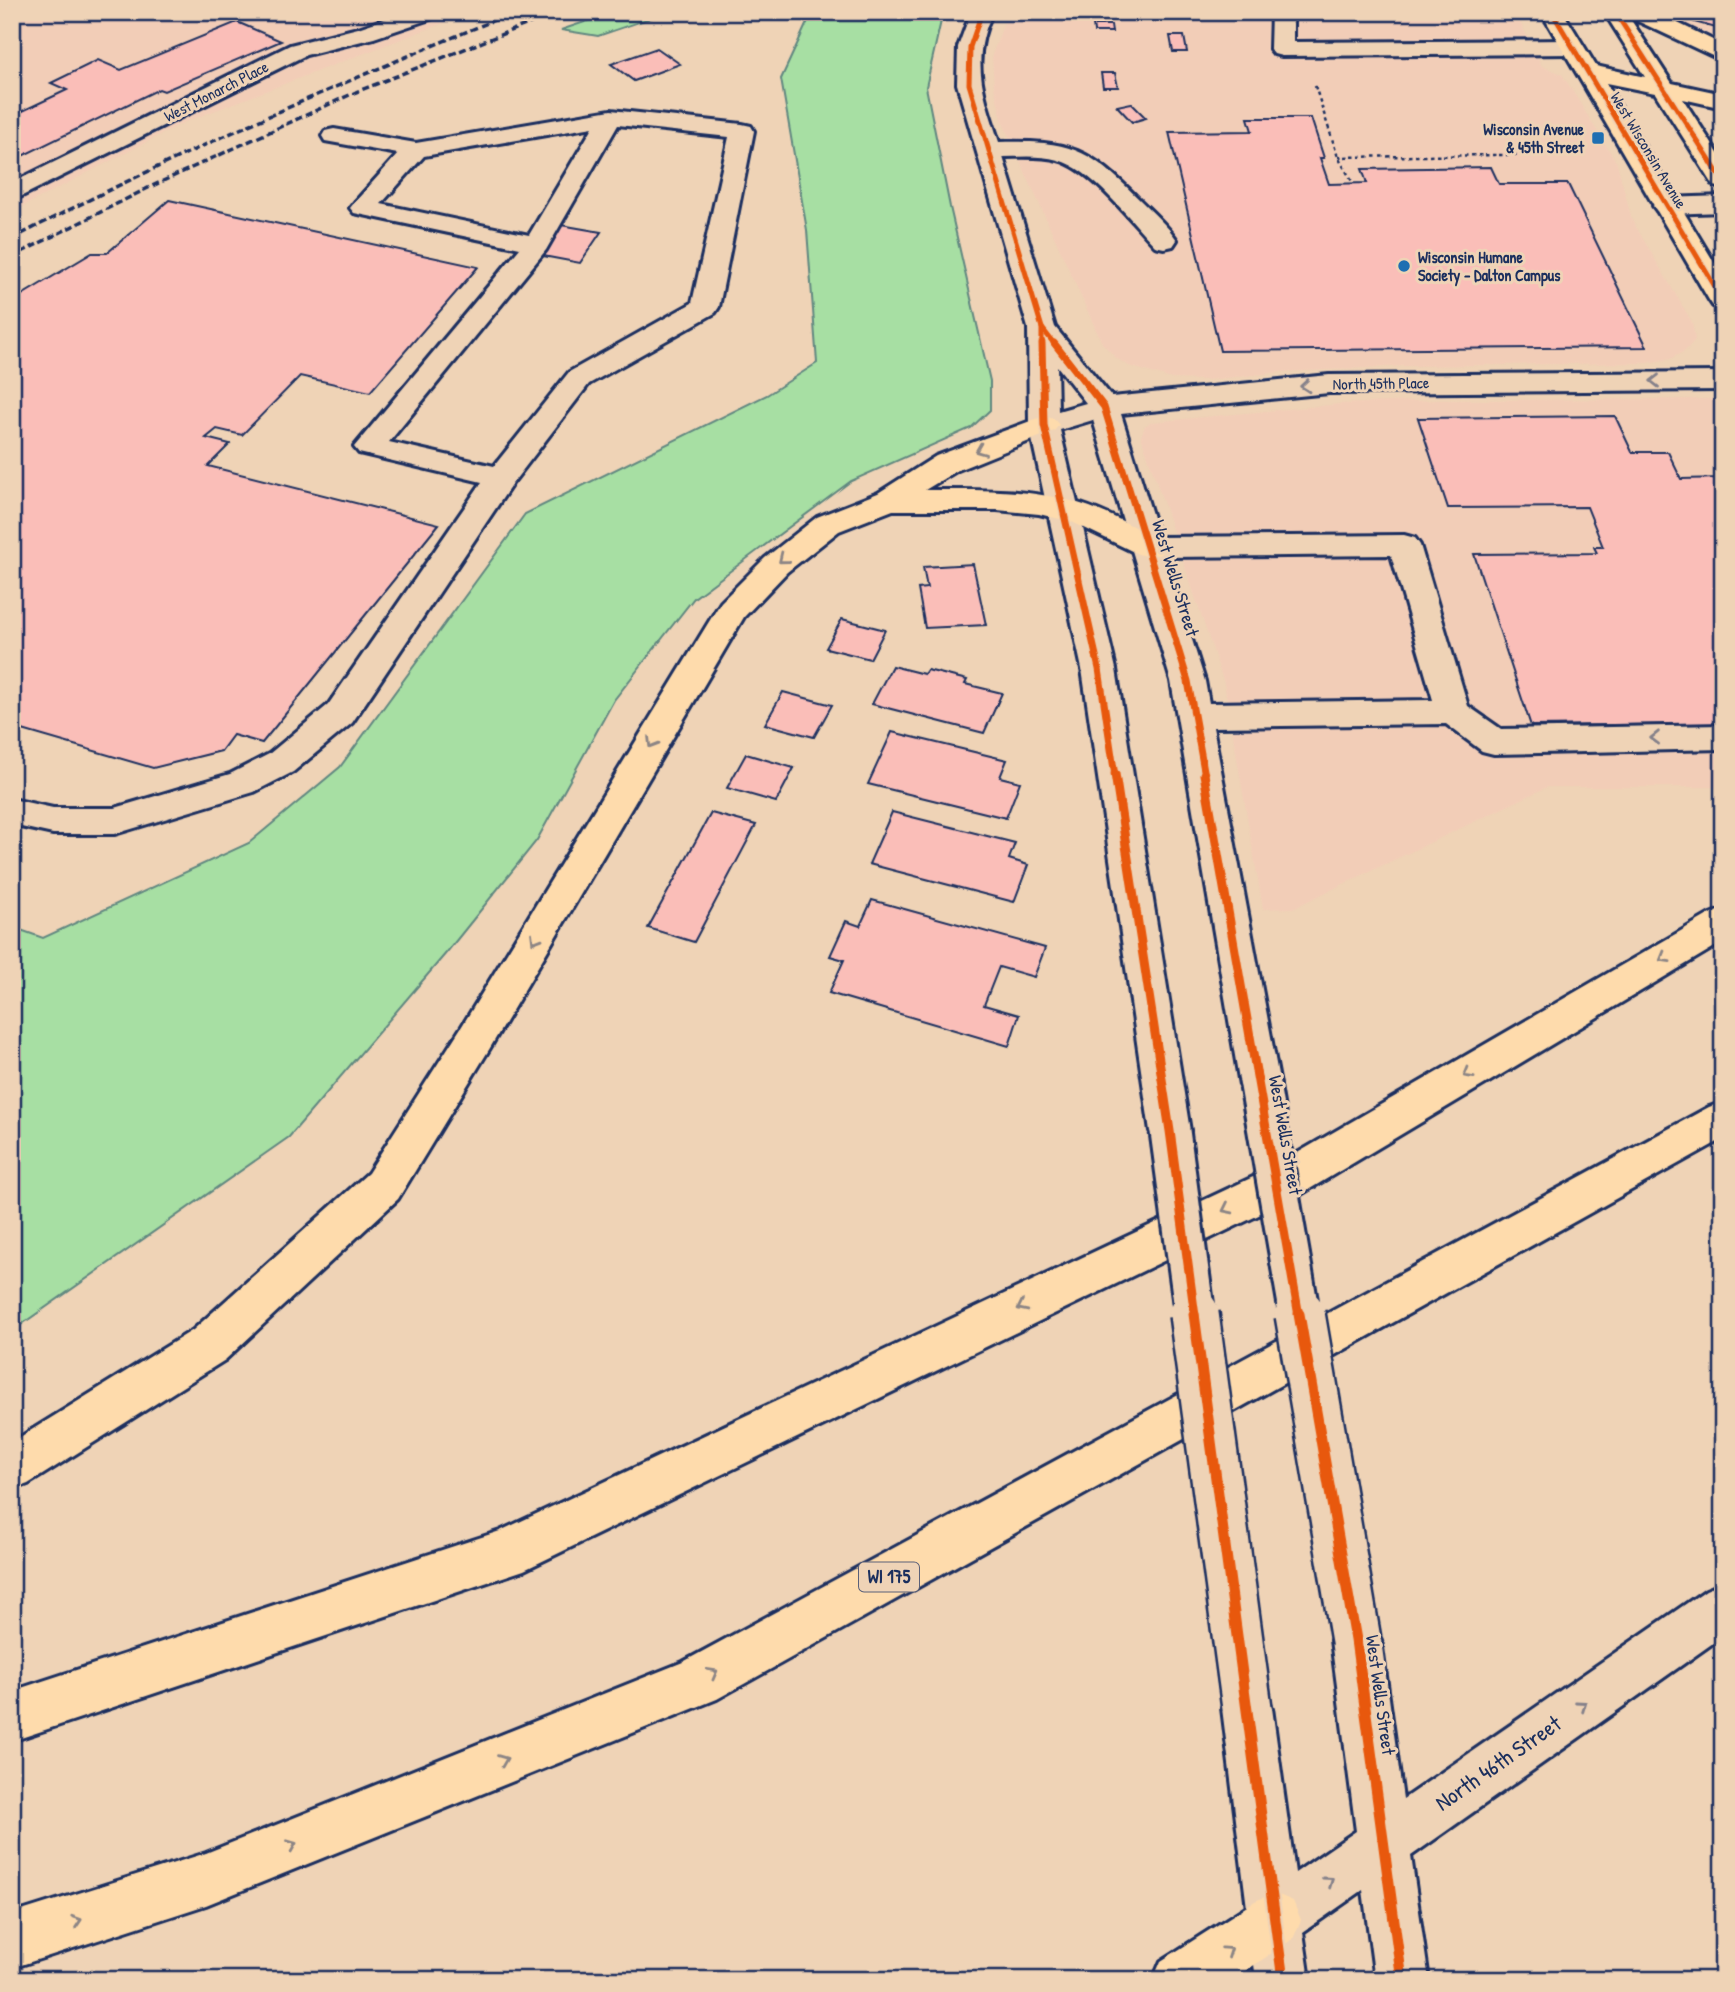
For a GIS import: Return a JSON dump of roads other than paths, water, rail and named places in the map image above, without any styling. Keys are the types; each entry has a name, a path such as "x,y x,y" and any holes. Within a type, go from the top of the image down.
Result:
{"main road":[{"name":"West Wisconsin Avenue","path":"1552,12 1723,300"},
{"path":"1615,12 1661,88 1723,181"},
{"path":"1637,12 1723,54"},
{"path":"1585,71 1723,101"},
{"path":"12,1468 209,1345 383,1186 476,1037 732,610 776,565 828,524 888,500 947,463 1044,425"},
{"path":"888,500 1015,501 1061,509 1100,523 1149,547"},
{"path":"12,1716 508,1553 1283,1183 1723,924"},
{"name":"WI 175","path":"12,1941 206,1879 699,1681 1723,1119"},
{"path":"1180,1980 1274,1920"}],"street":[{"name":"West Monarch Place","path":"12,193 298,50 366,33 428,12"},
{"name":"West Wells Street","path":"982,12 974,26 968,62 969,84 1042,328 1044,425 1099,669 1170,1131 1283,1980"},
{"path":"1282,12 1282,49 1572,47"},
{"path":"501,477 369,447 537,244 611,117"},
{"path":"12,812 53,821 115,821 242,783 281,763 340,714 501,477 579,378 705,307 742,131 611,117 416,150 334,136"},
{"path":"416,150 363,208 537,244"},
{"path":"988,150 1054,151 1076,157 1095,172 1164,240"},
{"path":"1666,206 1723,204"},
{"name":"West Wells Street","path":"1042,328 1104,407 1188,681 1356,1640 1402,1980"},
{"name":"North 45th Place","path":"1044,425 1104,407 1329,384 1723,381"},
{"path":"1149,547 1404,545 1453,712"},
{"path":"1195,715 1453,712 1494,742 1723,737"},
{"name":"North 46th Street","path":"1274,1920 1723,1607"}],"railway":[{"path":"12,239 260,120 514,12"},
{"path":"12,257 150,187 356,92 558,12"}],"place":[{"name":"Wisconsin Avenue & 45th Street","path":"1598,138"},
{"name":"Wisconsin Humane Society - Dalton Campus","path":"1404,266"}]}
